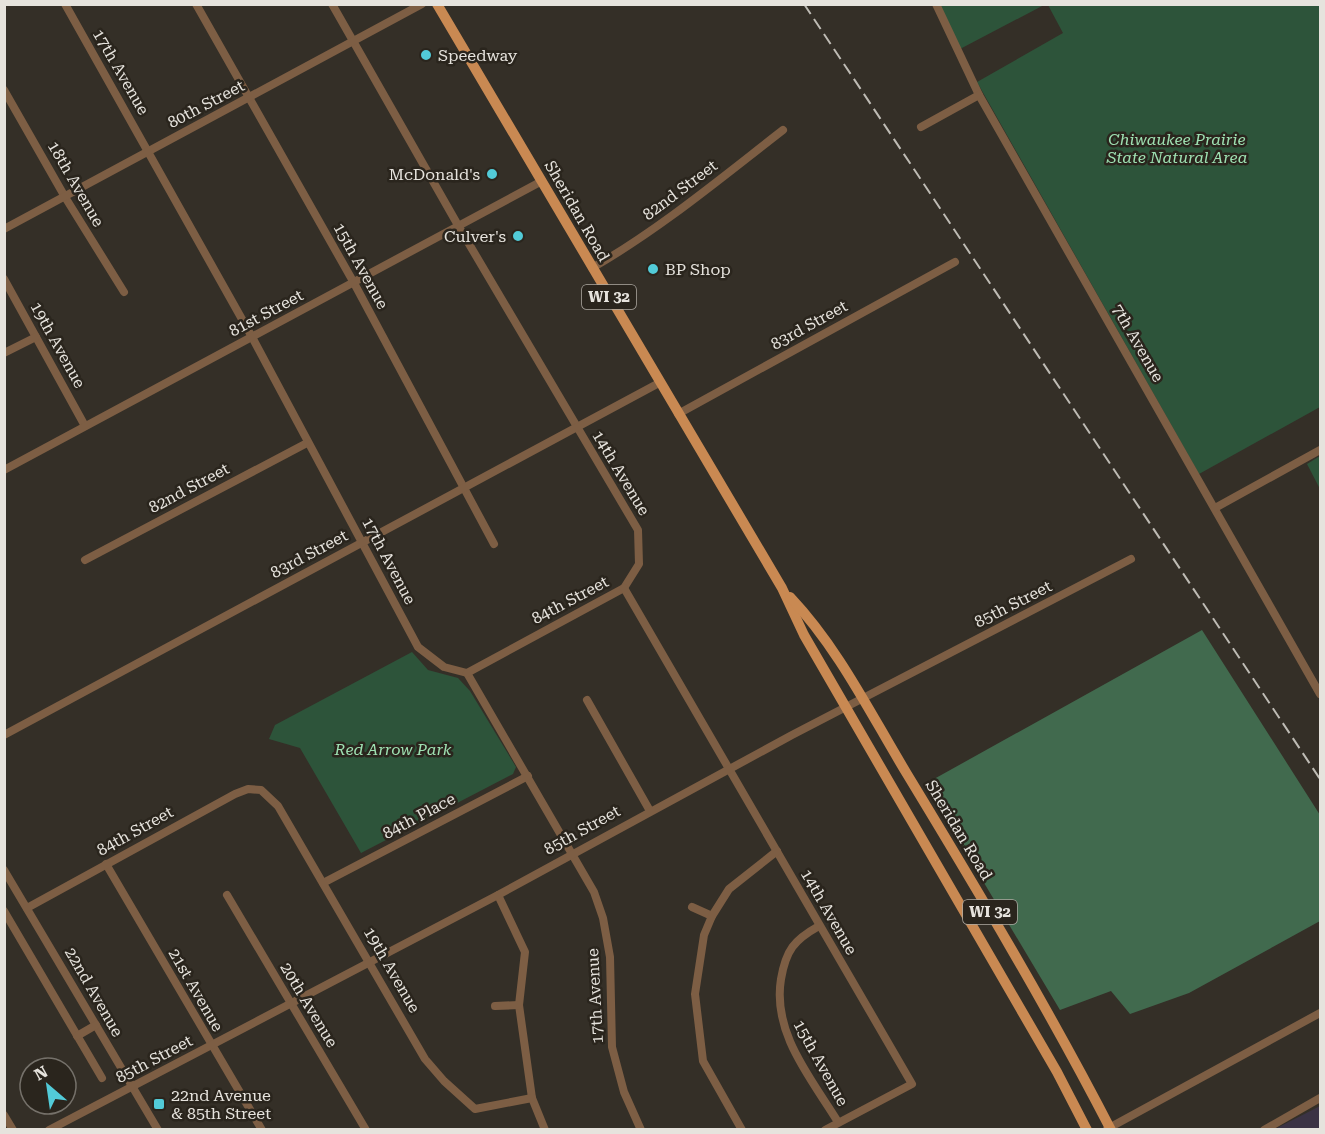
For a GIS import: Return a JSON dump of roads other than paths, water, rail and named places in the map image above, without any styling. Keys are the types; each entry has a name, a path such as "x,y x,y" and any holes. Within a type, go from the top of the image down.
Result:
{"main road":[{"name":"Sheridan Road","path":"437,4 782,588 804,635 1057,1072 1087,1130"},
{"name":"Sheridan Road","path":"782,588 807,615 864,698 1007,941 1109,1129"}],"street":[{"name":"17th Avenue","path":"65,4 252,338 418,647 444,667 467,673 594,892 603,918 610,957 612,1047 624,1092 641,1130"},
{"name":"15th Avenue","path":"196,4 354,283 494,544"},
{"name":"14th Avenue","path":"332,4 459,227 638,530 639,564 624,588 912,1084 838,1122"},
{"name":"80th Street","path":"4,229 422,4"},
{"name":"7th Avenue","path":"936,4 979,95 1320,694"},
{"name":"18th Avenue","path":"4,90 65,197 124,292"},
{"path":"921,127 979,95"},
{"name":"82nd Street","path":"592,268 660,225 783,130"},
{"name":"81st Street","path":"4,470 542,181"},
{"name":"83rd Street","path":"678,414 955,262"},
{"name":"19th Avenue","path":"4,279 85,426"},
{"path":"4,353 36,336"},
{"name":"83rd Street","path":"4,735 659,382"},
{"name":"82nd Street","path":"85,560 307,443"},
{"path":"1215,508 1320,450"},
{"name":"85th Street","path":"49,1130 498,895 729,768 1131,560"},
{"name":"84th Street","path":"467,673 624,588"},
{"path":"587,700 650,811"},
{"name":"84th Place","path":"324,883 528,776"},
{"name":"84th Street","path":"27,908 235,794 248,789 261,790"},
{"name":"19th Avenue","path":"261,790 278,806 425,1059 444,1081 475,1109 532,1098"},
{"path":"742,1130 703,1061 695,994 704,936 712,916 729,889 777,851"},
{"name":"21st Avenue","path":"106,864 262,1130"},
{"name":"22nd Avenue","path":"4,870 158,1130"},
{"name":"20th Avenue","path":"227,895 366,1130"},
{"path":"498,895 525,952 519,1005 532,1098 545,1130"},
{"path":"692,907 712,916"},
{"path":"4,910 102,1078"},
{"name":"15th Avenue","path":"819,926 800,937 785,958 778,997 782,1024 838,1122"},
{"path":"495,1006 519,1005"},
{"path":"1109,1129 1320,1013"},
{"path":"77,1036 96,1025"},
{"path":"1264,1130 1320,1098"},
{"path":"4,1115 13,1130"},
{"path":"825,1130 838,1122"}],"railway":[{"path":"804,4 1320,779"}],"place":[{"name":"Speedway","path":"426,55"},
{"name":"McDonald's","path":"492,174"},
{"name":"Culver's","path":"518,236"},
{"name":"BP Shop","path":"653,269"},
{"name":"22nd Avenue & 85th Street","path":"159,1104"}],"park label":[{"name":"Chiwaukee Prairie State Natural Area","path":"1177,148"},
{"name":"Red Arrow Park","path":"393,749"}]}
